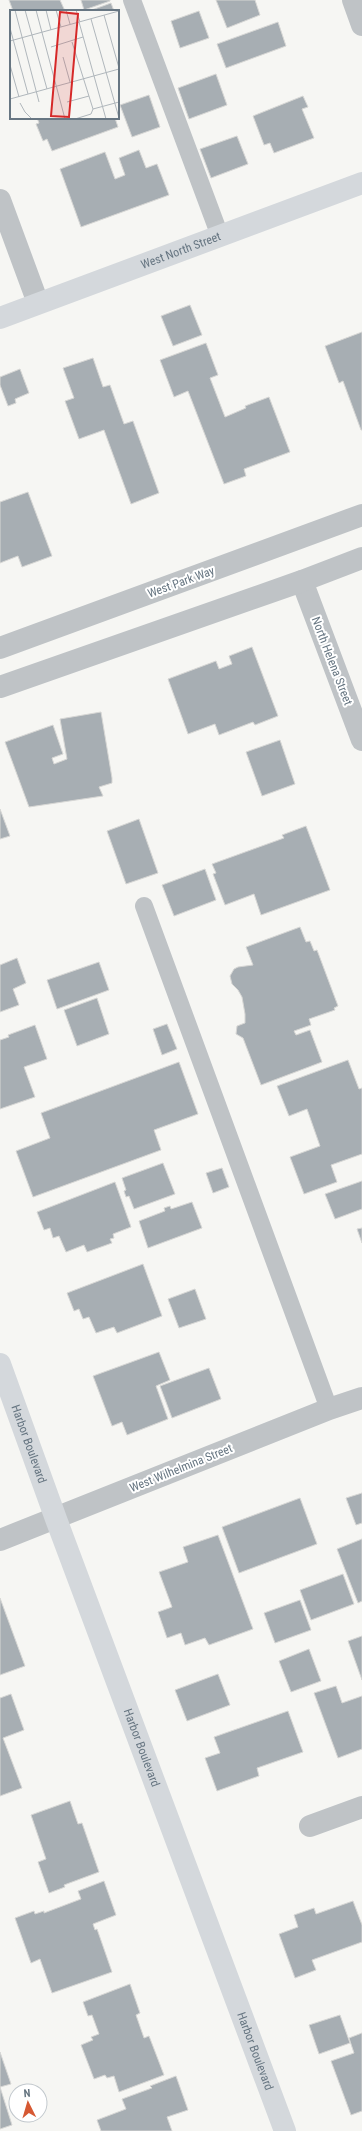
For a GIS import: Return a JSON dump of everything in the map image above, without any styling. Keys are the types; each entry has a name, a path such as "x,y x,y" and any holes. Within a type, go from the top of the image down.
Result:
{"main road":[{"name":"West North Street","path":"0,318 362,183"},
{"name":"Harbor Boulevard","path":"0,1364 56,1519 285,2131"}],"street":[{"path":"353,0 362,25"},
{"path":"0,200 38,303"},
{"name":"West Park Way","path":"0,648 362,515"},
{"path":"0,686 302,581 362,558"},
{"name":"North Helena Street","path":"302,581 362,740"},
{"name":"West Wilhelmina Street","path":"0,1540 56,1519 329,1409 362,1398"},
{"path":"310,1826 362,1807"}],"lane":[{"path":"132,0 220,236"},
{"path":"144,906 329,1409"}],"building":[{"path":"9,0 60,0 65,10 13,10"},
{"path":"81,0 110,0 110,1 84,10"},
{"path":"216,0 255,0 260,15 227,28"},
{"path":"111,3 114,10 92,10"},
{"path":"199,11 209,38 180,48 171,21"},
{"path":"278,22 286,46 226,68 217,44"},
{"path":"216,74 227,105 189,119 178,88"},
{"path":"149,95 160,127 132,137 120,105"},
{"path":"303,96 308,107 302,109 314,138 274,153 270,143 264,145 253,116"},
{"path":"37,119 115,119 118,127 52,151 47,139 43,141 36,124 39,123"},
{"path":"237,136 248,164 211,178 200,149"},
{"path":"139,150 146,168 157,164 169,195 81,227 60,169 105,152 115,179 125,175 119,158"},
{"path":"190,305 202,335 173,346 161,316"},
{"path":"362,332 361,430 343,381 339,383 325,346"},
{"path":"206,343 218,375 210,378 225,417 246,408 245,406 269,397 290,452 244,469 246,476 224,484 188,391 174,397 160,360"},
{"path":"93,358 103,387 110,385 124,424 133,421 159,493 131,504 104,430 79,439 65,401 74,398 63,368"},
{"path":"20,369 29,393 15,399 16,403 8,406 0,385 0,377"},
{"path":"28,492 52,556 22,567 18,556 0,563 0,502"},
{"path":"252,647 278,716 255,725 253,722 219,735 215,724 188,734 168,679 216,661 219,669 232,664 229,656"},
{"path":"101,712 112,778 112,783 99,787 103,796 29,807 5,742 53,725 63,754 52,758 54,764 67,759 60,719"},
{"path":"280,740 295,784 262,796 246,752"},
{"path":"0,809 10,836 0,839"},
{"path":"139,819 158,873 126,884 107,831"},
{"path":"306,826 330,890 261,915 254,894 225,905 213,874 216,873 212,864 284,838 282,835"},
{"path":"205,869 216,900 174,916 162,885"},
{"path":"300,927 306,942 310,941 314,951 317,950 338,1006 334,1008 335,1010 309,1019 311,1025 294,1031 296,1035 310,1030 322,1062 261,1085 243,1038 236,1034 237,1026 245,1023 245,1014 242,997 232,984 230,976 234,969 238,967 253,965 246,947"},
{"path":"17,958 26,983 13,989 19,1005 0,1012 0,965"},
{"path":"99,962 109,990 57,1009 47,980"},
{"path":"97,998 109,1034 77,1046 64,1010"},
{"path":"167,1024 177,1049 162,1055 153,1029"},
{"path":"35,1025 47,1059 24,1067 35,1097 0,1109 0,1040 9,1037 8,1035"},
{"path":"348,1060 359,1089 362,1088 362,1154 331,1165 337,1182 304,1194 290,1157 320,1146 307,1109 289,1116 277,1086"},
{"path":"179,1062 198,1114 154,1130 161,1150 33,1197 16,1151 50,1138 41,1113"},
{"path":"163,1163 175,1194 134,1209 129,1196 126,1197 124,1191 126,1190 122,1178"},
{"path":"222,1168 229,1187 213,1193 206,1173"},
{"path":"362,1181 362,1209 335,1219 325,1194"},
{"path":"115,1182 131,1227 113,1234 114,1238 110,1239 112,1243 87,1252 84,1245 66,1252 59,1236 53,1238 50,1228 44,1230 37,1212"},
{"path":"192,1202 202,1228 148,1248 139,1221 165,1211 164,1208 170,1206 171,1209"},
{"path":"362,1228 362,1243 357,1229"},
{"path":"143,1264 162,1316 117,1333 114,1327 96,1333 89,1317 83,1319 79,1309 74,1311 67,1293"},
{"path":"195,1289 206,1319 179,1328 168,1299"},
{"path":"159,1352 170,1380 156,1386 168,1419 127,1435 122,1422 112,1426 93,1376"},
{"path":"209,1368 221,1399 172,1418 160,1386"},
{"path":"362,1493 362,1523 356,1525 346,1498"},
{"path":"300,1498 317,1544 239,1573 222,1527"},
{"path":"218,1535 253,1629 209,1645 205,1638 185,1645 181,1633 167,1638 158,1612 172,1607 159,1572 188,1562 183,1547"},
{"path":"362,1539 362,1601 358,1603 337,1549"},
{"path":"343,1574 354,1604 311,1620 300,1590"},
{"path":"0,1598 25,1666 0,1675"},
{"path":"300,1600 311,1630 275,1643 264,1613"},
{"path":"362,1636 362,1680 348,1641"},
{"path":"309,1649 321,1681 291,1692 279,1661"},
{"path":"218,1674 230,1705 187,1721 175,1690"},
{"path":"336,1686 342,1703 362,1696 362,1749 338,1758 314,1693"},
{"path":"11,1694 24,1730 3,1738 22,1788 0,1796 0,1698"},
{"path":"288,1711 303,1752 257,1768 259,1776 217,1791 205,1758 220,1753 214,1737"},
{"path":"70,1801 78,1824 82,1823 99,1872 64,1885 65,1887 49,1893 38,1862 46,1859 31,1815"},
{"path":"104,1881 116,1915 93,1924 95,1930 97,1929 112,1972 52,1993 40,1959 31,1963 15,1918 34,1911 35,1914 44,1911 44,1913 81,1899 78,1891"},
{"path":"353,1901 362,1925 362,1942 312,1960 316,1970 295,1978 279,1934 298,1927 294,1915 314,1908 316,1914"},
{"path":"130,1984 140,2013 136,2015 144,2038 149,2036 164,2075 119,2092 114,2076 107,2078 105,2075 94,2079 81,2045 93,2040 91,2037 99,2034 92,2015 88,2016 83,2002"},
{"path":"340,2015 350,2043 319,2054 309,2025"},
{"path":"362,2033 362,2111 351,2115 331,2061 354,2053 349,2038"},
{"path":"0,2052 11,2083 0,2087"},
{"path":"176,2076 188,2110 167,2117 172,2131 101,2131 97,2120 126,2109 122,2099 152,2088 150,2086"},
{"path":"0,2087 8,2112 8,2123 11,2123 12,2125 0,2129"}]}
